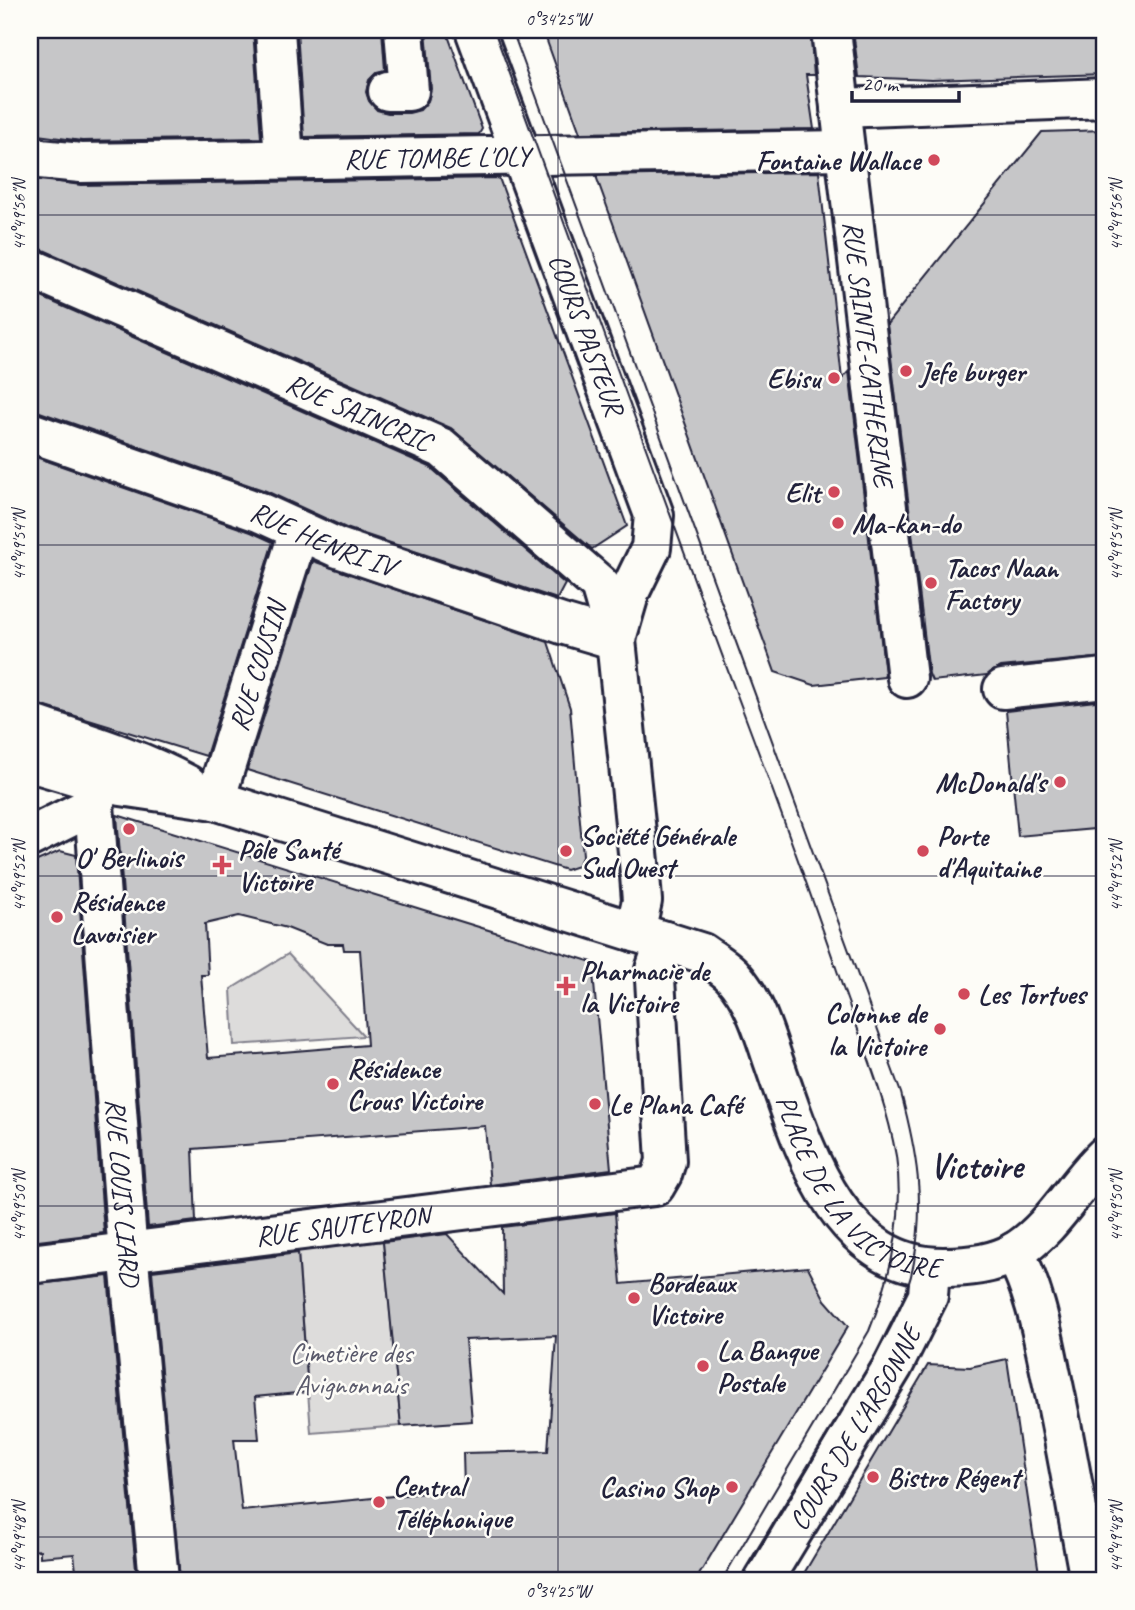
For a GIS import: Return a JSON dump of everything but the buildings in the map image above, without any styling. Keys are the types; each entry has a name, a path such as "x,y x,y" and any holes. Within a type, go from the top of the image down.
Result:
{"street":[{"path":"275,30 284,159"},
{"path":"388,91 409,91 404,30"},
{"name":"COURS PASTEUR","path":"475,30 654,515 651,548 630,591 616,640"},
{"name":"RUE SAINTE-CATHERINE","path":"831,30 907,678"},
{"path":"840,108 1105,98"},
{"name":"RUE TOMBE L'OLY","path":"30,155 40,159 81,163 845,150"},
{"name":"RUE SAINCRIC","path":"30,268 442,448 600,585 616,640"},
{"name":"RUE HENRI IV","path":"30,432 259,512 338,548 616,640"},
{"name":"RUE COUSIN","path":"215,800 299,531"},
{"path":"616,640 642,901 633,931"},
{"path":"1003,689 1105,678"},
{"path":"30,724 111,750 160,770 215,800"},
{"path":"30,762 98,794 215,800"},
{"path":"30,837 98,794"},
{"name":"RUE LOUIS LIARD","path":"98,794 128,1252 159,1580"},
{"name":"PLACE DE LA VICTOIRE","path":"215,800 633,931 709,958 732,975 759,1017 810,1164 828,1195 858,1232 876,1247 914,1264 961,1267 987,1263 1014,1252 1046,1227 1089,1171 1105,1156"},
{"name":"RUE SAUTEYRON","path":"30,1264 655,1186 666,1161 655,970 633,931"},
{"path":"1014,1252 1035,1301 1093,1563"},
{"name":"COURS DE L'ARGONNE","path":"763,1580 900,1352 928,1296 930,1267"}],"green space":[{"path":"288,954 364,1036 234,1045 231,989"},
{"name":"Cimetière des Avignonnais","path":"383,1241 401,1426 311,1433 298,1251"}],"tram line":[{"path":"494,30 807,886 880,1093 896,1156 899,1201 894,1245 884,1288 869,1331 722,1580"},
{"path":"512,30 901,1093 918,1176 917,1239 910,1281 903,1300 876,1354 741,1580"}],"place":[{"name":"Fontaine Wallace","path":"934,160"},
{"name":"Jefe burger","path":"906,371"},
{"name":"Ebisu","path":"834,378"},
{"name":"Elit","path":"834,492"},
{"name":"Ma-kan-do","path":"838,523"},
{"name":"Tacos Naan Factory","path":"931,583"},
{"name":"McDonald's","path":"1060,782"},
{"name":"O' Berlinois","path":"129,829"},
{"name":"Société Générale Sud Ouest","path":"566,851"},
{"name":"Porte d'Aquitaine","path":"923,851"},
{"name":"Pôle Santé Victoire","path":"222,865"},
{"name":"Résidence Lavoisier","path":"57,917"},
{"name":"Pharmacie de la Victoire","path":"566,986"},
{"name":"Les Tortues","path":"964,994"},
{"name":"Colonne de la Victoire","path":"940,1029"},
{"name":"Résidence Crous Victoire","path":"333,1084"},
{"name":"Le Plana Café","path":"595,1104"},
{"name":"Bordeaux Victoire","path":"634,1298"},
{"name":"La Banque Postale","path":"703,1366"},
{"name":"Bistro Régent","path":"873,1477"},
{"name":"Casino Shop","path":"732,1487"},
{"name":"Central Téléphonique","path":"379,1502"}],"district":[{"name":"Victoire","path":"976,1166"}]}
